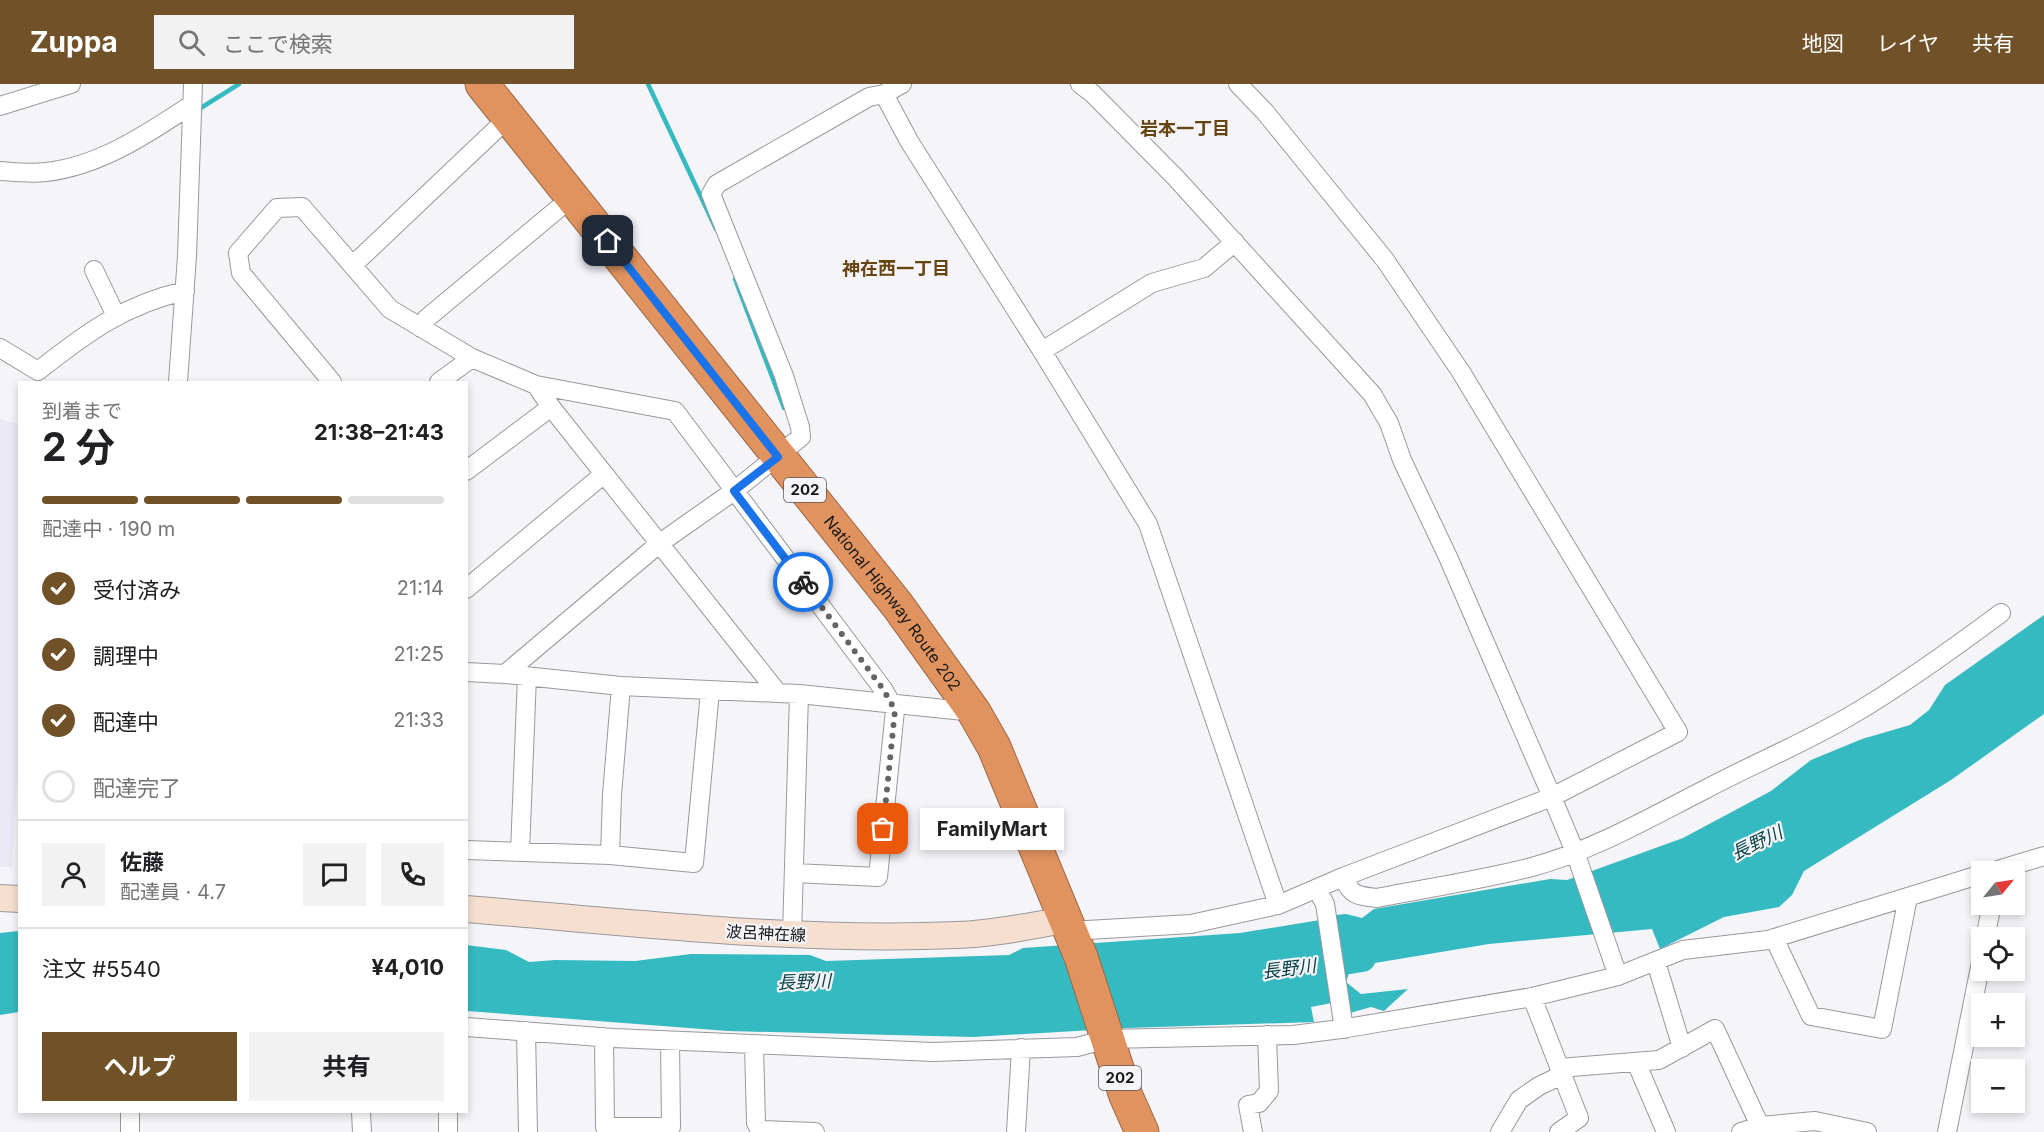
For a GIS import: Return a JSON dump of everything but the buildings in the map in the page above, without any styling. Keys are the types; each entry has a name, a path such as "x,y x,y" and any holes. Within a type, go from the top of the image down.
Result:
{"highway":[{"name":"National Highway Route 202","path":"482,84 898,606 974,711 994,747 1081,957 1126,1096 1142,1132"}],"main road":[{"path":"0,898 18,899"},
{"name":"波呂神在線","path":"468,909 638,925 792,935 958,935 1067,925"}],"street":[{"path":"0,106 31,89 71,84"},
{"path":"178,381 193,84"},
{"path":"505,674 660,543 734,491 801,437 784,376 711,194 717,184 869,97 884,94 902,84"},
{"path":"1080,84 1092,93 1176,178 1372,394 1389,423 1402,460 1448,557 1552,797 1575,852 1616,973"},
{"path":"1067,925 1191,924 1278,905 1342,877 1552,797 1678,732 1455,362 1385,260 1265,112 1238,84"},
{"path":"884,94 909,141 1148,524 1278,905"},
{"path":"0,171 46,172 79,166 114,152 147,134 191,105"},
{"path":"352,266 508,118"},
{"path":"421,328 426,319 571,198"},
{"path":"331,381 242,273 238,253 277,208 302,207 390,309 472,358 536,385 675,411 883,689 895,710 879,877 794,873"},
{"path":"1042,351 1152,283 1204,268 1235,242"},
{"path":"94,270 117,316"},
{"path":"0,348 38,371 82,338 117,316 157,297 184,291"},
{"path":"440,381 472,358"},
{"path":"536,385 778,693"},
{"path":"468,469 551,407"},
{"path":"468,587 604,474"},
{"path":"1342,877 1348,890 1360,896 1377,898 1534,867 1575,852 1629,829 1818,734 1942,656 2001,613"},
{"path":"468,672 621,686 799,694 974,711"},
{"path":"520,852 527,676"},
{"path":"610,855 612,795 621,686"},
{"path":"468,850 610,855 694,863 710,691"},
{"path":"792,935 799,694"},
{"path":"2025,862 2044,856"},
{"path":"468,1027 670,1041 933,1052 1077,1047 1105,1031 1293,1035 1344,1029 1532,997 1656,962 1683,950 1774,938 1971,878"},
{"path":"1317,889 1325,904 1344,1029"},
{"path":"1774,938 1810,1016 1882,1029 1908,897"},
{"path":"1656,962 1682,1048"},
{"path":"1947,1132 1977,981"},
{"path":"1532,997 1579,1118 1559,1132"},
{"path":"1500,1132 1520,1100 1561,1071 1659,1060 1715,1029 1760,1126"},
{"path":"526,1031 528,1132"},
{"path":"1253,1132 1248,1105 1259,1103 1269,1091 1267,1035"},
{"path":"604,1037 605,1127 671,1127 670,1041"},
{"path":"754,1045 756,1123 761,1131 815,1132"},
{"path":"1016,1132 1021,1048"},
{"path":"1636,1062 1666,1132"},
{"path":"130,1113 130,1132"},
{"path":"361,1113 362,1132"},
{"path":"448,1113 448,1132"},
{"path":"1741,1132 1760,1126 1815,1121 1867,1132"}],"shaded area":[{"path":"0,419 18,424 18,780 12,867 0,867"}],"water":[{"path":"2044,615 2044,714 1951,780 1804,871 1792,895 1779,907 1724,917 1660,949 1652,929 1489,944 1351,967 1346,982 1361,994 1408,989 1384,1011 1371,1007 1350,1013 1335,915 1346,914 1362,918 1374,909 1550,879 1567,880 1683,838 1771,791 1811,760 1862,739 1910,725 1929,710 1945,685"},
{"path":"1320,920 1325,951 1304,955 1308,975 1327,974 1332,1003 1311,1007 1314,1022 1127,1028 973,1037 728,1031 468,1011 468,945 506,950 529,962 635,961 691,954 810,955 826,961 1009,955 1023,948 1240,933"},
{"path":"18,931 18,1012 0,1015 0,933"}],"waterway":[{"path":"196,111 239,84"},
{"path":"648,84 716,229"},
{"path":"735,279 784,408"},
{"name":"長野川","path":"1269,973 1362,958"}],"way so far":[{"path":"803,582 883,689 895,710 883,829"}],"place":[{"name":"FamilyMart","path":"883,829"}],"district":[{"name":"岩本一丁目","path":"1185,129"},
{"name":"神在西一丁目","path":"896,269"}],"route":[{"path":"608,241 778,457 734,491 803,582"}]}
